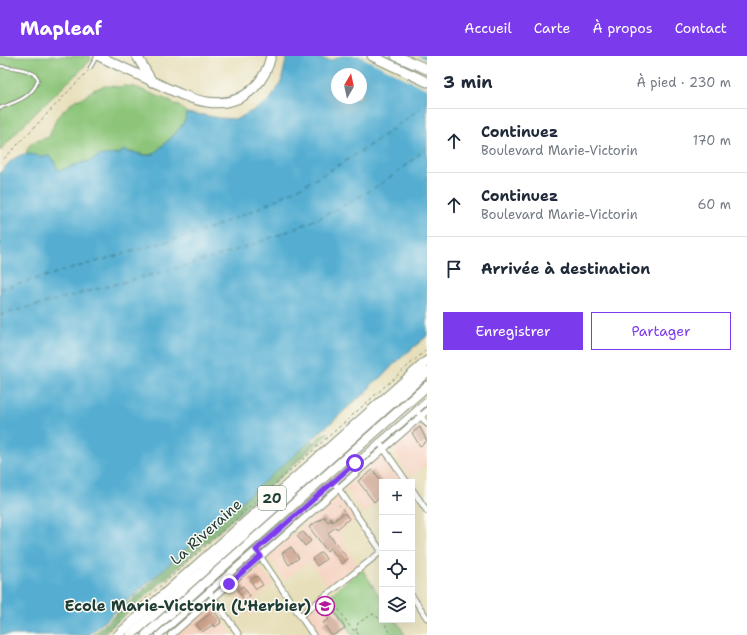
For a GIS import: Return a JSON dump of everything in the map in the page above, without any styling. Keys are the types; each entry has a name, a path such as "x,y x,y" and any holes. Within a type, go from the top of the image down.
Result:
{"highway":[{"path":"98,56 185,96 201,101 216,103 227,102 244,95 258,84 266,72 271,56"},
{"path":"137,56 152,82"},
{"path":"372,56 427,82"},
{"path":"396,56 427,68"},
{"name":"20","path":"118,635 427,360"},
{"path":"130,635 427,372"},
{"path":"139,635 427,380"},
{"path":"146,635 427,386"}],"street":[{"path":"159,635 427,401"},
{"path":"416,410 427,424"},
{"path":"171,635 427,411"},
{"path":"379,442 405,479"},
{"path":"334,482 379,547"},
{"path":"415,493 427,511"},
{"path":"256,550 313,635"},
{"path":"300,616 379,553"},
{"path":"209,591 239,635"},
{"path":"415,600 427,618"}],"lane":[{"path":"90,68 98,56"},
{"path":"0,66 30,72 36,75 38,79 35,87 23,99 0,108"}],"path":[{"path":"0,163 90,68"},
{"name":"La Riveraine","path":"105,635 427,349"},
{"path":"319,521 327,516 330,517 332,521 344,511 339,505"},
{"path":"332,598 351,628 359,635"},
{"path":"356,631 358,623 373,614 383,621 392,635"}],"shaded area":[{"path":"420,423 427,433 427,464 410,477 391,448"},
{"path":"383,455 399,479 379,479 379,501 363,514 345,488"},
{"path":"338,495 356,519 338,534 358,565 328,587 310,562 284,580 269,556"},
{"path":"259,566 274,585 254,599 260,609 250,616 232,589"},
{"name":"Ecole Marie-Victorin (L'Herbier)","path":"329,596 352,635 315,635 302,616"},
{"path":"213,606 233,635 178,635 186,628"}],"green space":[{"path":"0,56 90,56 91,60 20,128 0,151"},
{"path":"104,86 135,87 165,99 179,106 187,113 185,119 178,130 154,154 146,155 126,151 60,170 57,169 53,159 49,156 39,157 26,155 31,144 37,140 49,137 57,117 75,100 83,98 93,90"},
{"path":"329,433 286,472 319,437"},
{"path":"311,440 314,442 312,446 286,472 102,635 93,635 152,582 172,561"},
{"path":"362,569 379,595 379,623 398,623 405,635 352,635 329,596"}],"water":[{"path":"287,56 313,56 329,60 341,56 427,56 427,336 394,364 382,377 372,384 366,393 356,400 209,530 185,549 89,635 0,635 0,173 16,157 24,154 49,156 53,159 57,169 61,170 90,161 101,155 119,154 124,150 142,155 154,154 174,135 182,125 187,113 237,119 269,101 281,82"}],"pier":[{"path":"359,56 418,56 427,60 427,89"}],"building":[{"path":"420,427 427,441 420,446 412,433"},
{"path":"373,470 380,479 379,498 374,502 358,481"},
{"path":"345,513 349,519 337,529 336,527 328,533 348,559 342,564 330,548 327,551 309,527 324,517 328,522 331,520 332,522"},
{"path":"303,532 311,541 305,546 297,536"},
{"path":"291,547 299,558 289,565 282,553"},
{"path":"322,553 326,559 317,566 312,559"},
{"path":"257,576 263,585 256,589 250,580"},
{"path":"243,586 250,596 244,600 238,590"},
{"path":"333,610 345,628 334,635 331,635 323,623 329,619 325,615"},
{"path":"214,611 221,620 221,623 215,627 214,624 202,632 196,624"}],"ferry route":[{"path":"0,289 197,233 258,208 318,178 374,142 427,102"},
{"path":"0,315 212,258 290,231 363,195 396,173 427,147"}],"place":[{"name":"Ecole Marie-Victorin (L'Herbier)","path":"325,606"}],"route":[{"path":"229,584 261,556 256,550 355,463"}]}
